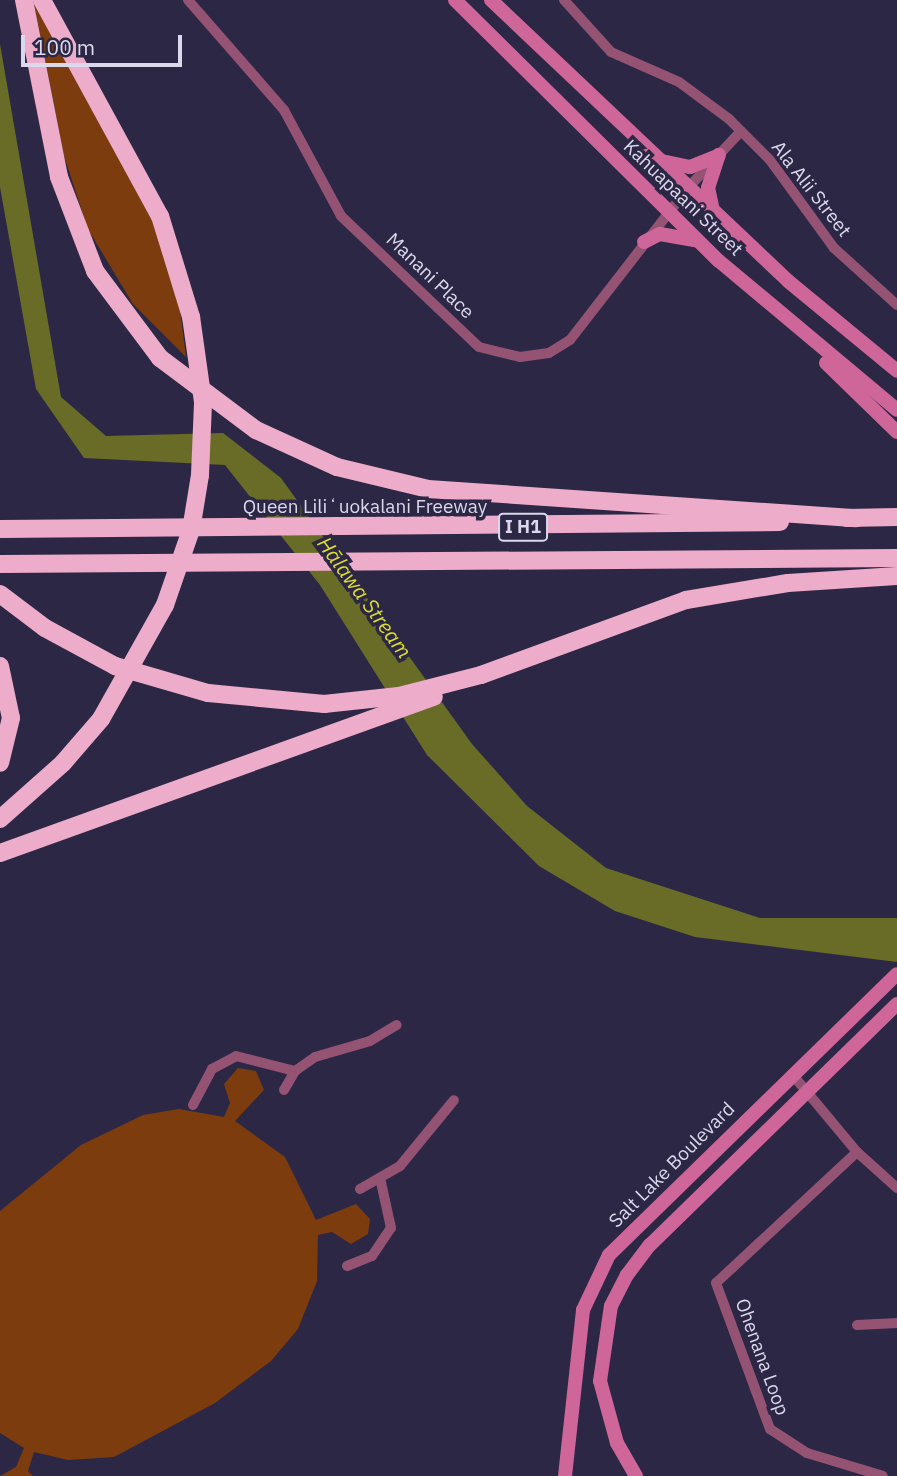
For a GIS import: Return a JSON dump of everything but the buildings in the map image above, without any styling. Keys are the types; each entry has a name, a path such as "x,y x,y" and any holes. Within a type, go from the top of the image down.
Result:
{"highway":[{"path":"24,0 59,177 80,241 135,330 225,411 309,456 396,484 856,518"},
{"path":"0,819 63,764 101,719 165,606 191,530 200,475 202,402 191,317 160,216 42,0"},
{"name":"Queen Liliʻuokalani Freeway","path":"2,529 720,526 897,517"},
{"name":"I H1","path":"0,564 897,558"},
{"path":"0,853 386,716 441,689 600,634 660,606 775,584 897,576"},
{"path":"0,594 45,628 115,666 238,698 301,704 375,699 441,689"},
{"path":"0,666 10,719 0,763"}],"main road":[{"name":"Kahuapaani Street","path":"455,0 700,242 782,317 897,410"},
{"name":"Kahuapaani Street","path":"491,0 654,159 897,371"},
{"path":"654,159 691,167 719,155"},
{"path":"714,213 708,188 719,155"},
{"path":"643,242 671,234 700,242"},
{"path":"782,317 897,432"},
{"name":"Salt Lake Boulevard","path":"565,1476 581,1321 602,1267 633,1227 895,976"},
{"path":"636,1476 617,1443 600,1381 611,1306 650,1245 897,1004"}],"street":[{"name":"Manani Place","path":"188,0 285,110 341,216 479,347 520,357 549,353 570,340 643,242 741,131"},
{"name":"Ala Alii Street","path":"564,0 611,52 678,82 741,131 834,248 897,305"},
{"path":"285,1090 295,1071 397,1025"},
{"path":"193,1105 212,1069 236,1056 295,1071"},
{"path":"792,1074 804,1093 857,1152 897,1188"},
{"path":"360,1189 381,1182 454,1100"},
{"name":"Ohenana Loop","path":"857,1152 716,1283 770,1429 785,1444 883,1476"},
{"path":"347,1266 372,1256 391,1228 381,1182"},
{"path":"857,1325 897,1324"}],"shaded area":[{"path":"34,3 150,214 178,295 186,357 133,304 88,229 64,156"},
{"path":"238,1068 256,1071 264,1090 235,1121 285,1157 316,1220 356,1204 370,1219 368,1234 351,1244 332,1232 318,1235 317,1281 298,1329 271,1361 215,1403 114,1457 68,1460 34,1452 28,1471 33,1476 0,1476 16,1467 24,1448 0,1433 0,1211 81,1145 143,1115 179,1109 224,1117 230,1103 224,1084"}],"water":[{"name":"Hālawa Stream","path":"0,44 61,397 106,436 223,433 281,478 472,744 527,806 606,868 760,918 897,918 897,962 695,937 615,911 539,866 427,755 320,585 225,465 84,458 36,389 0,187"}]}
